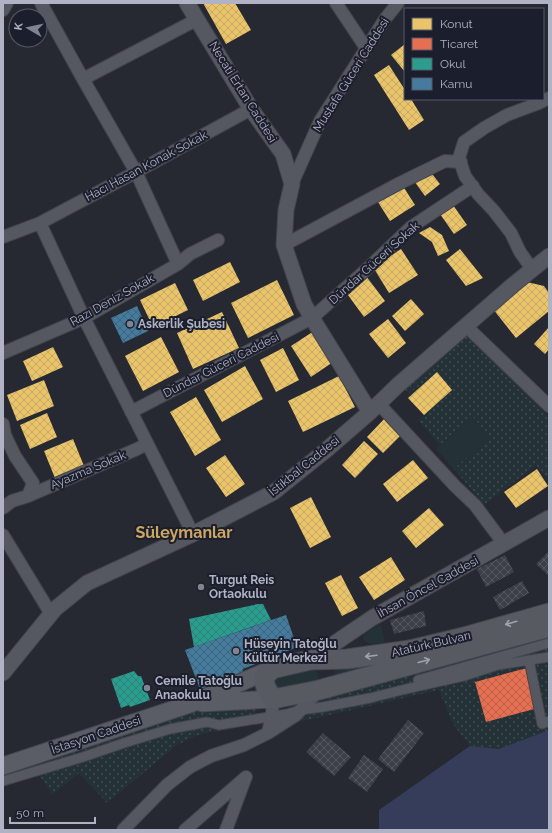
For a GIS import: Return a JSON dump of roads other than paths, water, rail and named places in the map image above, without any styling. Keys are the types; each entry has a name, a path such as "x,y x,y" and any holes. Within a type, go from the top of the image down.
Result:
{"main road":[{"name":"Atatürk Bulvarı","path":"272,669 310,660 354,658 410,650 464,637 549,613"},
{"name":"Atatürk Bulvarı","path":"273,708 319,690 549,627"},
{"path":"310,660 324,666 329,672 319,690"},
{"path":"272,669 264,677 264,683 273,708"},
{"name":"İstasyon Caddesi","path":"3,766 190,704 272,669"},
{"name":"İstasyon Caddesi","path":"190,704 273,708"}],"street":[{"path":"3,10 7,3"},
{"path":"41,3 136,172 178,264"},
{"name":"Necati Ertan Caddesi","path":"187,3 251,109 283,154 292,184"},
{"path":"336,3 366,48"},
{"name":"Mustafa Güceri Caddesi","path":"374,408 304,304 284,246 286,210 292,184 320,121 384,19 398,3"},
{"path":"83,79 198,19"},
{"path":"532,269 520,252 511,233 465,176 459,158 464,142 484,128 507,115 549,98"},
{"name":"Hacı Hasan Konak Sokak","path":"3,237 40,222 136,172 251,109"},
{"path":"284,246 398,184 445,161 461,162"},
{"name":"Dündar Güceri Sokak","path":"312,318 411,227 473,186"},
{"path":"40,222 84,318 193,534"},
{"name":"Razı Deniz Sokak","path":"3,353 84,318 178,264 190,254 218,240"},
{"name":"İstikbal Caddesi","path":"3,673 55,609 87,583 193,534 274,492 374,408 513,285 549,256"},
{"name":"Dündar Güceri Caddesi","path":"131,412 312,318"},
{"path":"466,326 549,406"},
{"path":"374,408 476,505 504,544"},
{"name":"Ayazma Sokak","path":"3,424 5,436 33,483 28,496"},
{"name":"Ayazma Sokak","path":"3,508 12,502 147,444"},
{"name":"İhsan Öncel Caddesi","path":"310,660 372,618 549,518"},
{"path":"3,536 51,614"},
{"path":"3,781 170,729 207,722 219,726 273,708 287,714 395,687 549,643"},
{"path":"304,710 370,698 464,676 498,665 549,657"},
{"path":"530,660 542,724 549,721"},
{"path":"123,830 167,785 190,767 211,756 244,745 268,733 304,710 319,690"},
{"path":"268,733 273,708"},
{"path":"185,830 246,778 226,830"}],"water":[{"path":"549,730 549,830 379,830 379,810 470,746 499,749"}],"place":[{"name":"Askerlik Şubesi","path":"130,324"},
{"name":"Turgut Reis Ortaokulu","path":"201,587"},
{"name":"Hüseyin Tatoğlu Kültür Merkezi","path":"236,651"},
{"name":"Cemile Tatoğlu Anaokulu","path":"147,688"}],"district":[{"name":"Süleymanlar","path":"184,532"}]}
